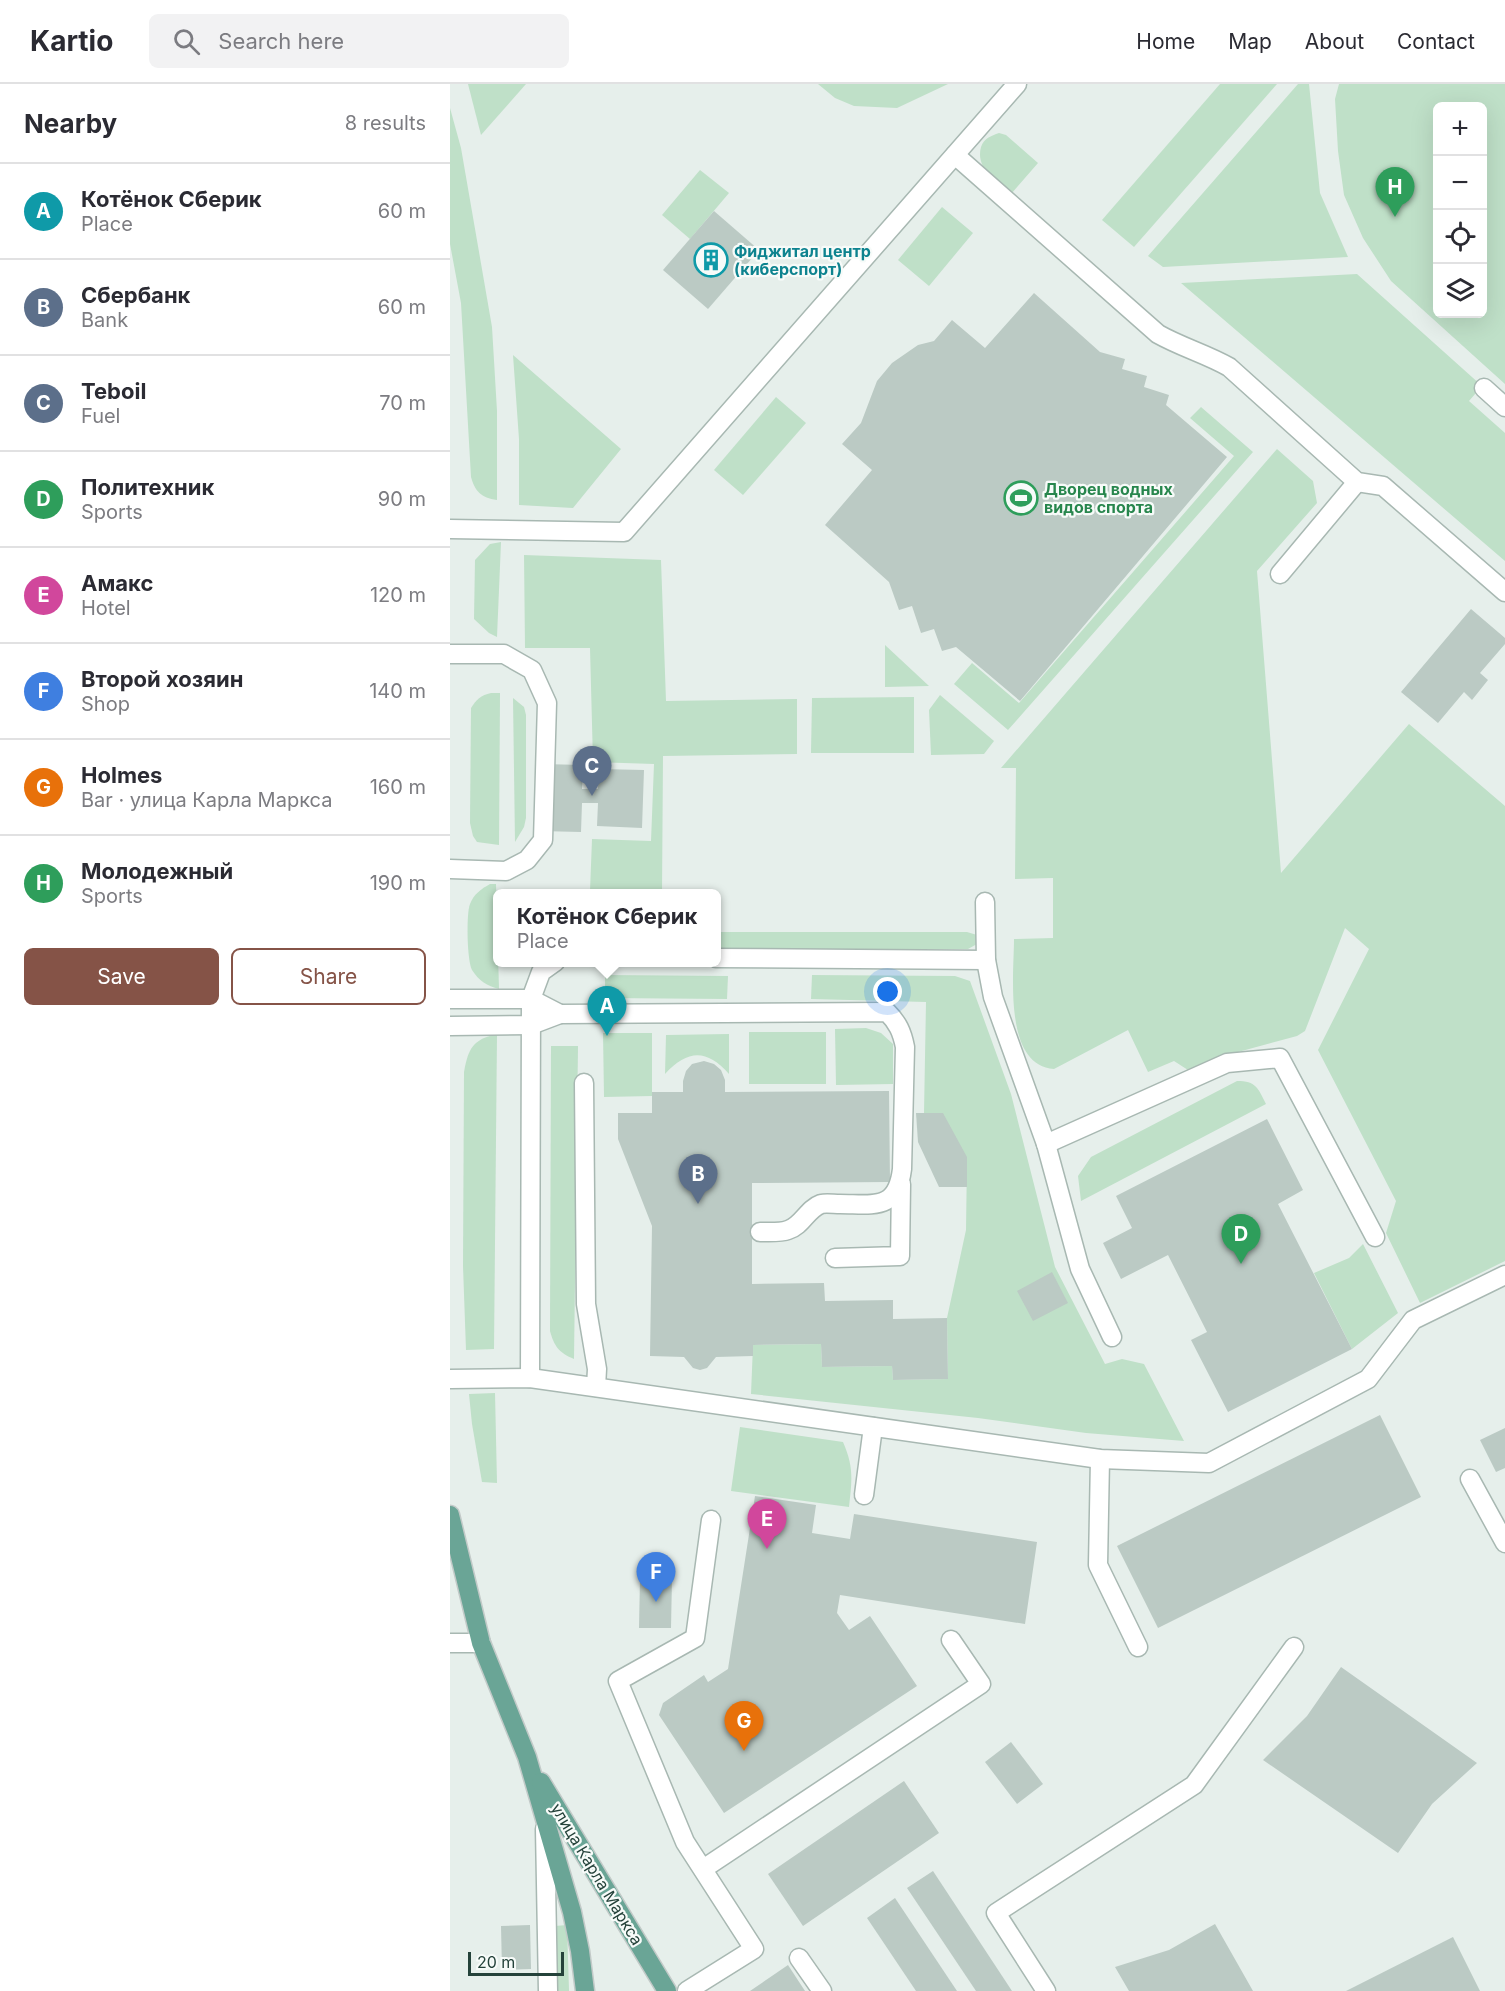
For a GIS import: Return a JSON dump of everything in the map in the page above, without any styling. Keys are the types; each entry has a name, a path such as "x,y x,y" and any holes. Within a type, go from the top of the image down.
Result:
{"main road":[{"name":"улица Карла Маркса","path":"450,1515 481,1643 527,1757 572,1912 585,1991"},
{"name":"улица Карла Маркса","path":"527,1757 667,1991"}],"street":[{"path":"450,529 624,532 1017,84"},
{"path":"955,155 1158,334 1177,345 1213,358 1229,367 1358,482 1383,486 1505,592"},
{"path":"1484,388 1505,407"},
{"path":"1280,574 1358,482"},
{"path":"450,654 504,654 532,670 547,703 543,840 527,860 506,871 450,868"},
{"path":"985,902 986,960 993,997 1046,1144 1080,1269 1112,1337"},
{"path":"721,958 986,960"},
{"path":"530,1378 531,999 541,972 549,967"},
{"path":"450,999 531,999 560,1014"},
{"path":"450,1026 531,1025 560,1014 887,1012 896,1021 902,1033 904,1047 900,1256 836,1258"},
{"path":"1046,1144 1227,1063 1280,1058 1375,1238"},
{"path":"584,1083 586,1304 597,1370 596,1387"},
{"path":"760,1232 788,1231 822,1204 881,1204 892,1198 901,1183"},
{"path":"450,1379 530,1378 1100,1459 1209,1463 1368,1379 1413,1320 1505,1275"},
{"path":"864,1495 873,1427"},
{"path":"1100,1459 1098,1565 1138,1647"},
{"path":"1470,1479 1505,1543"},
{"path":"687,1991 754,1949 686,1842 618,1681 695,1638 711,1520"},
{"path":"703,1869 981,1684 951,1640"},
{"path":"450,1643 481,1643"},
{"path":"1046,1991 996,1913 1194,1785 1294,1647"},
{"path":"535,1991 548,1982 545,1818"},
{"path":"799,1958 822,1991"}],"green space":[{"path":"468,84 526,84 481,135"},
{"path":"818,84 948,84 897,108 854,106 835,98"},
{"path":"1220,84 1277,84 1134,247 1102,220"},
{"path":"1298,84 1309,84 1320,193 1348,257 1163,267 1148,256"},
{"path":"1339,84 1505,84 1505,384 1391,281 1363,238 1344,195 1338,151 1335,99"},
{"path":"450,108 461,148 492,327 497,411 497,500 479,493 471,477 461,303 450,244"},
{"path":"999,133 1006,135 1038,163 1011,194 988,174 981,162 982,144"},
{"path":"700,170 729,193 690,239 662,215"},
{"path":"942,207 973,233 929,286 898,260"},
{"path":"1357,274 1482,386 1469,401 1505,433 1505,561 1181,283"},
{"path":"513,355 621,449 573,508 519,505 519,439"},
{"path":"776,397 806,423 743,495 714,470"},
{"path":"1201,407 1253,452 1008,730 954,684 972,663 1019,703 1234,456 1190,418"},
{"path":"1277,449 1313,481 1317,503 1257,571 1281,873 1409,724 1505,806 1505,1261 1420,1303 1386,1233 1396,1201 1318,1050 1369,949 1345,928 1305,1031 1297,1036 1227,1055 1197,1069 1188,1070 1174,1061 1148,1072 1128,1030 1054,1069 1038,1064 1026,1052 1019,1036 1015,1016 1014,939 1053,938 1053,878 1015,879 1016,768 1001,768"},
{"path":"501,542 497,637 474,619 475,560 490,544"},
{"path":"524,555 661,560 666,701 797,699 797,754 663,756 662,889 590,889 592,839 651,841 654,764 593,762 590,648 525,648"},
{"path":"885,645 929,686 885,687"},
{"path":"491,693 500,693 499,845 477,842 470,823 471,708 479,698"},
{"path":"940,695 994,741 984,754 931,755 929,710"},
{"path":"914,697 914,753 811,753 812,698"},
{"path":"513,698 524,707 526,715 526,818 524,827 515,842"},
{"path":"490,884 496,884 496,889 493,889 493,967 498,967 499,989 484,983 470,965 468,917 470,904 478,892"},
{"path":"721,932 967,932 977,935 977,944 968,949 721,949"},
{"path":"605,975 728,976 727,999 605,998"},
{"path":"812,975 955,976 970,981 1011,1094 1055,1267 1105,1364 1122,1359 1144,1364 1184,1441 1086,1433 978,1418 751,1394 753,1345 821,1344 822,1367 892,1366 893,1380 948,1379 947,1318 966,1230 967,1158 924,1113 926,1002 811,999"},
{"path":"866,1028 881,1033 893,1044 893,1084 836,1085 835,1029"},
{"path":"749,1032 826,1032 826,1084 749,1084"},
{"path":"603,1033 652,1033 652,1096 604,1097"},
{"path":"497,1034 494,1349 466,1350 463,1266 464,1072 467,1057 473,1046 482,1039"},
{"path":"729,1034 729,1074 713,1060 697,1055 682,1060 665,1074 666,1035"},
{"path":"551,1046 578,1046 574,1359 558,1348 550,1331"},
{"path":"1237,1081 1248,1082 1256,1086 1266,1104 1081,1201 1078,1176 1091,1157"},
{"path":"1363,1244 1398,1313 1352,1349 1314,1273 1349,1258"},
{"path":"495,1393 497,1483 482,1482 469,1394"},
{"path":"740,1427 843,1442 851,1474 849,1507 731,1491"},
{"path":"567,1925 569,1991 556,1991 555,1926"}],"building":[{"name":"Фиджитал центр (киберспорт)","path":"714,211 759,250 708,309 663,270"},
{"name":"Дворец водных видов спорта","path":"1034,293 1100,352 1125,359 1122,369 1147,376 1144,387 1169,395 1166,405 1227,457 1020,701 956,647 942,651 934,629 921,633 912,606 899,610 889,582 825,525 872,470 842,444 861,423 877,381 892,363 918,345 934,341 952,320 985,348"},
{"path":"1471,609 1505,638 1505,644 1480,673 1488,680 1472,700 1464,692 1438,723 1401,692"},
{"path":"542,764 583,765 582,789 598,789 599,769 644,770 642,828 597,826 598,803 582,803 581,832 540,831"},
{"path":"704,1061 714,1064 721,1070 725,1080 725,1092 889,1091 890,1182 752,1183 752,1284 824,1283 825,1301 893,1300 893,1319 947,1318 948,1379 893,1380 892,1366 822,1367 821,1344 753,1345 753,1356 716,1357 707,1368 700,1370 693,1368 684,1357 650,1356 652,1226 618,1139 618,1113 652,1113 652,1092 683,1092 686,1071 692,1064"},
{"path":"916,1113 943,1113 967,1157 967,1187 939,1187 918,1142"},
{"path":"1267,1119 1303,1190 1278,1204 1352,1349 1228,1412 1191,1340 1207,1332 1168,1255 1121,1279 1103,1243 1132,1228 1116,1196"},
{"path":"1052,1272 1068,1303 1033,1321 1017,1291"},
{"path":"1380,1415 1421,1497 1158,1628 1117,1546"},
{"path":"1505,1428 1505,1468 1496,1472 1480,1440"},
{"path":"755,1496 816,1505 812,1533 850,1539 854,1514 1037,1542 1025,1624 840,1595 837,1613 849,1630 870,1616 917,1686 724,1813 659,1715 663,1703 704,1675 708,1682 728,1669"},
{"path":"640,1578 672,1578 671,1628 639,1628"},
{"path":"1341,1667 1477,1763 1432,1804 1398,1853 1263,1760 1307,1716"},
{"path":"1011,1742 1043,1784 1017,1804 985,1762"},
{"path":"904,1781 939,1833 803,1926 768,1874"},
{"path":"933,1871 1012,1991 976,1991 907,1888"},
{"path":"895,1898 957,1991 916,1991 867,1918"},
{"path":"1215,1924 1253,1991 1129,1991 1115,1967 1169,1950"},
{"path":"530,1925 531,1969 502,1970 501,1926"},
{"path":"1453,1937 1480,1991 1346,1991"},
{"path":"788,1965 805,1991 750,1991"}],"place":[{"name":"Молодежный","path":"1395,217"},
{"name":"Фиджитал центр (киберспорт)","path":"711,260"},
{"name":"Дворец водных видов спорта","path":"1021,498"},
{"name":"Teboil","path":"592,796"},
{"name":"Котёнок Сберик","path":"607,1036"},
{"name":"Сбербанк","path":"698,1204"},
{"name":"Политехник","path":"1241,1264"},
{"name":"Амакс","path":"767,1549"},
{"name":"Второй хозяин","path":"656,1602"},
{"name":"Holmes","path":"744,1751"}]}
